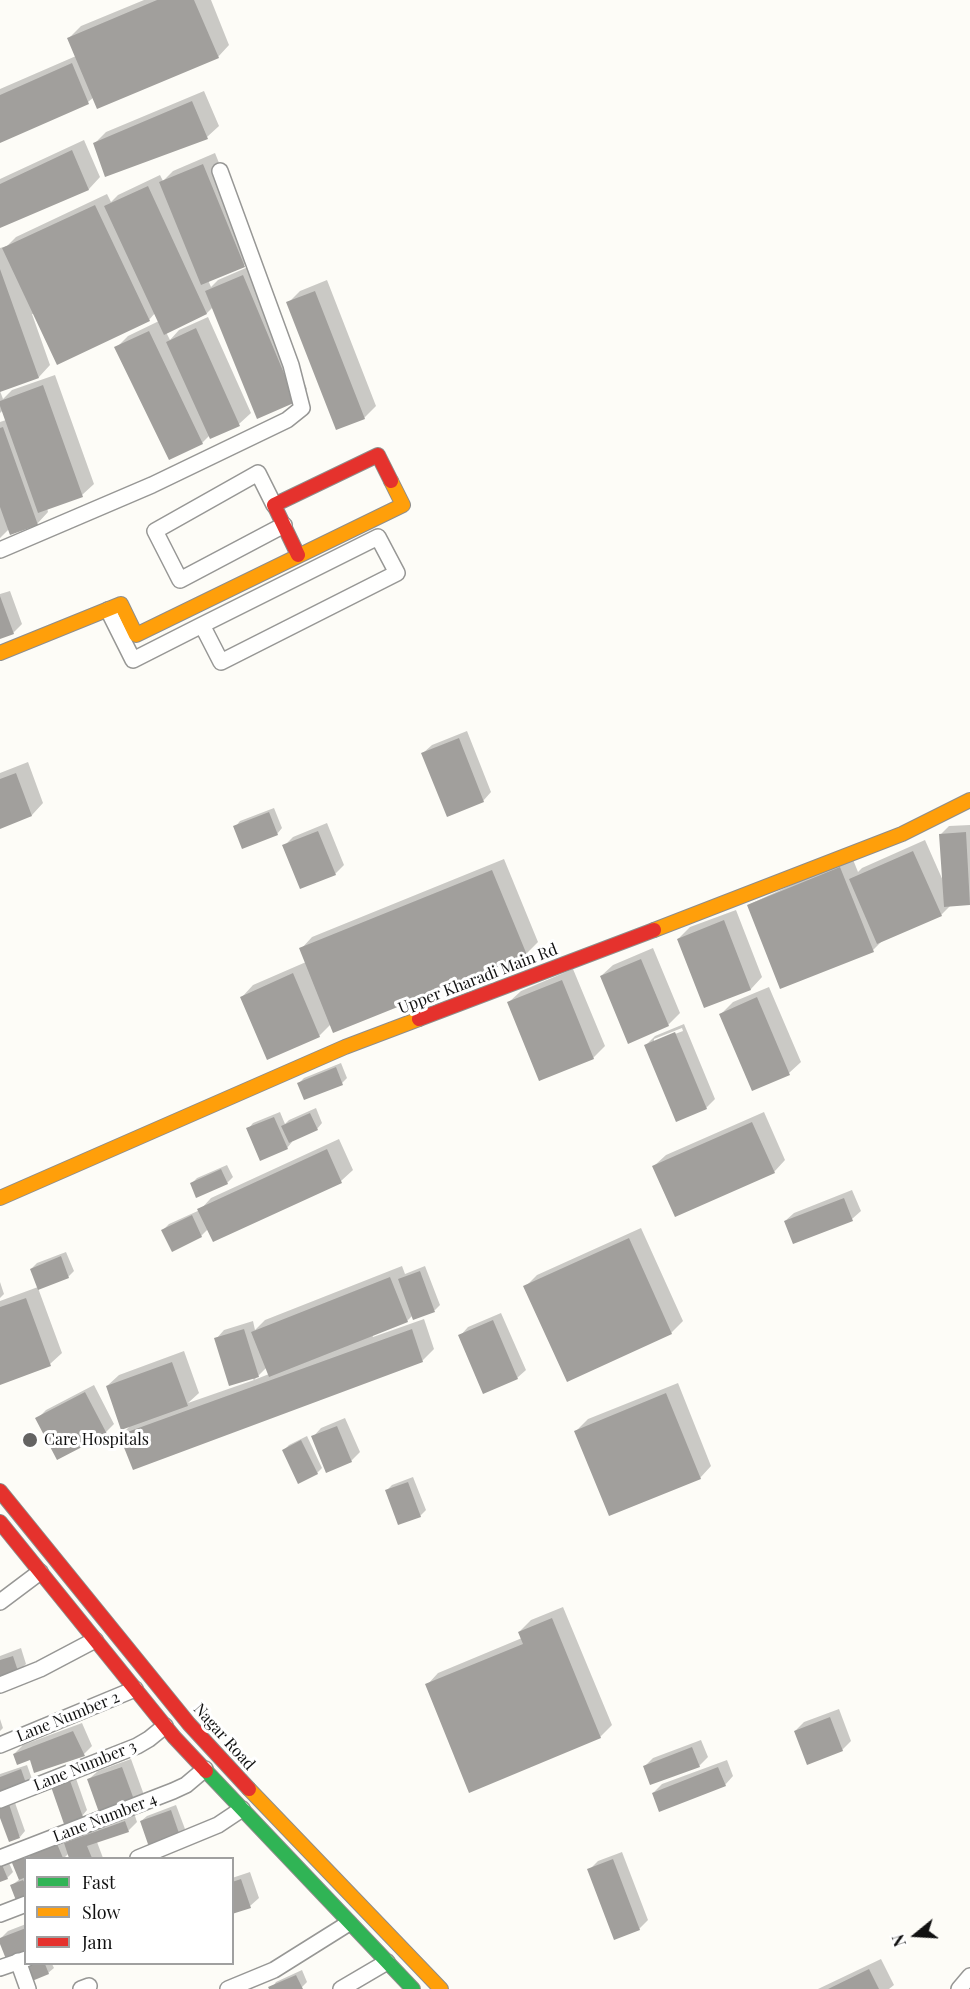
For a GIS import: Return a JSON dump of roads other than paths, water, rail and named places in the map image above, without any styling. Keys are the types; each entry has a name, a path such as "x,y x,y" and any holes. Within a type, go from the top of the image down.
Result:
{"main road":[{"path":"0,653 121,604 136,635 403,505 378,455 274,506 298,555"},
{"name":"Upper Kharadi Main Rd","path":"0,1198 345,1047 902,834 970,800"},
{"name":"Nagar Road","path":"0,1491 189,1724 441,1989"},
{"path":"0,1522 165,1726 413,1989"},
{"path":"266,1834 281,1820"}],"street":[{"path":"0,550 152,485 287,420 302,408 291,365 220,171"},
{"path":"274,506 258,473 155,531 180,580 284,525"},
{"path":"108,610 133,660 202,625 378,537 397,573 221,662 202,625"},
{"path":"0,1602 40,1572"},
{"path":"0,1685 40,1669 95,1640"},
{"name":"Lane Number 2","path":"0,1745 135,1689"},
{"name":"Lane Number 3","path":"0,1800 137,1746 165,1726"},
{"name":"Lane Number 4","path":"0,1858 173,1791 186,1785 205,1769"},
{"path":"140,1857 218,1825 242,1809"},
{"path":"0,1914 24,1905"},
{"path":"228,1989 274,1970 349,1923"},
{"path":"0,1968 22,1960 28,1989"},
{"path":"341,1989 387,1962"},
{"path":"960,1989 970,1976"}],"place":[{"name":"Care Hospitals","path":"30,1440"}]}
